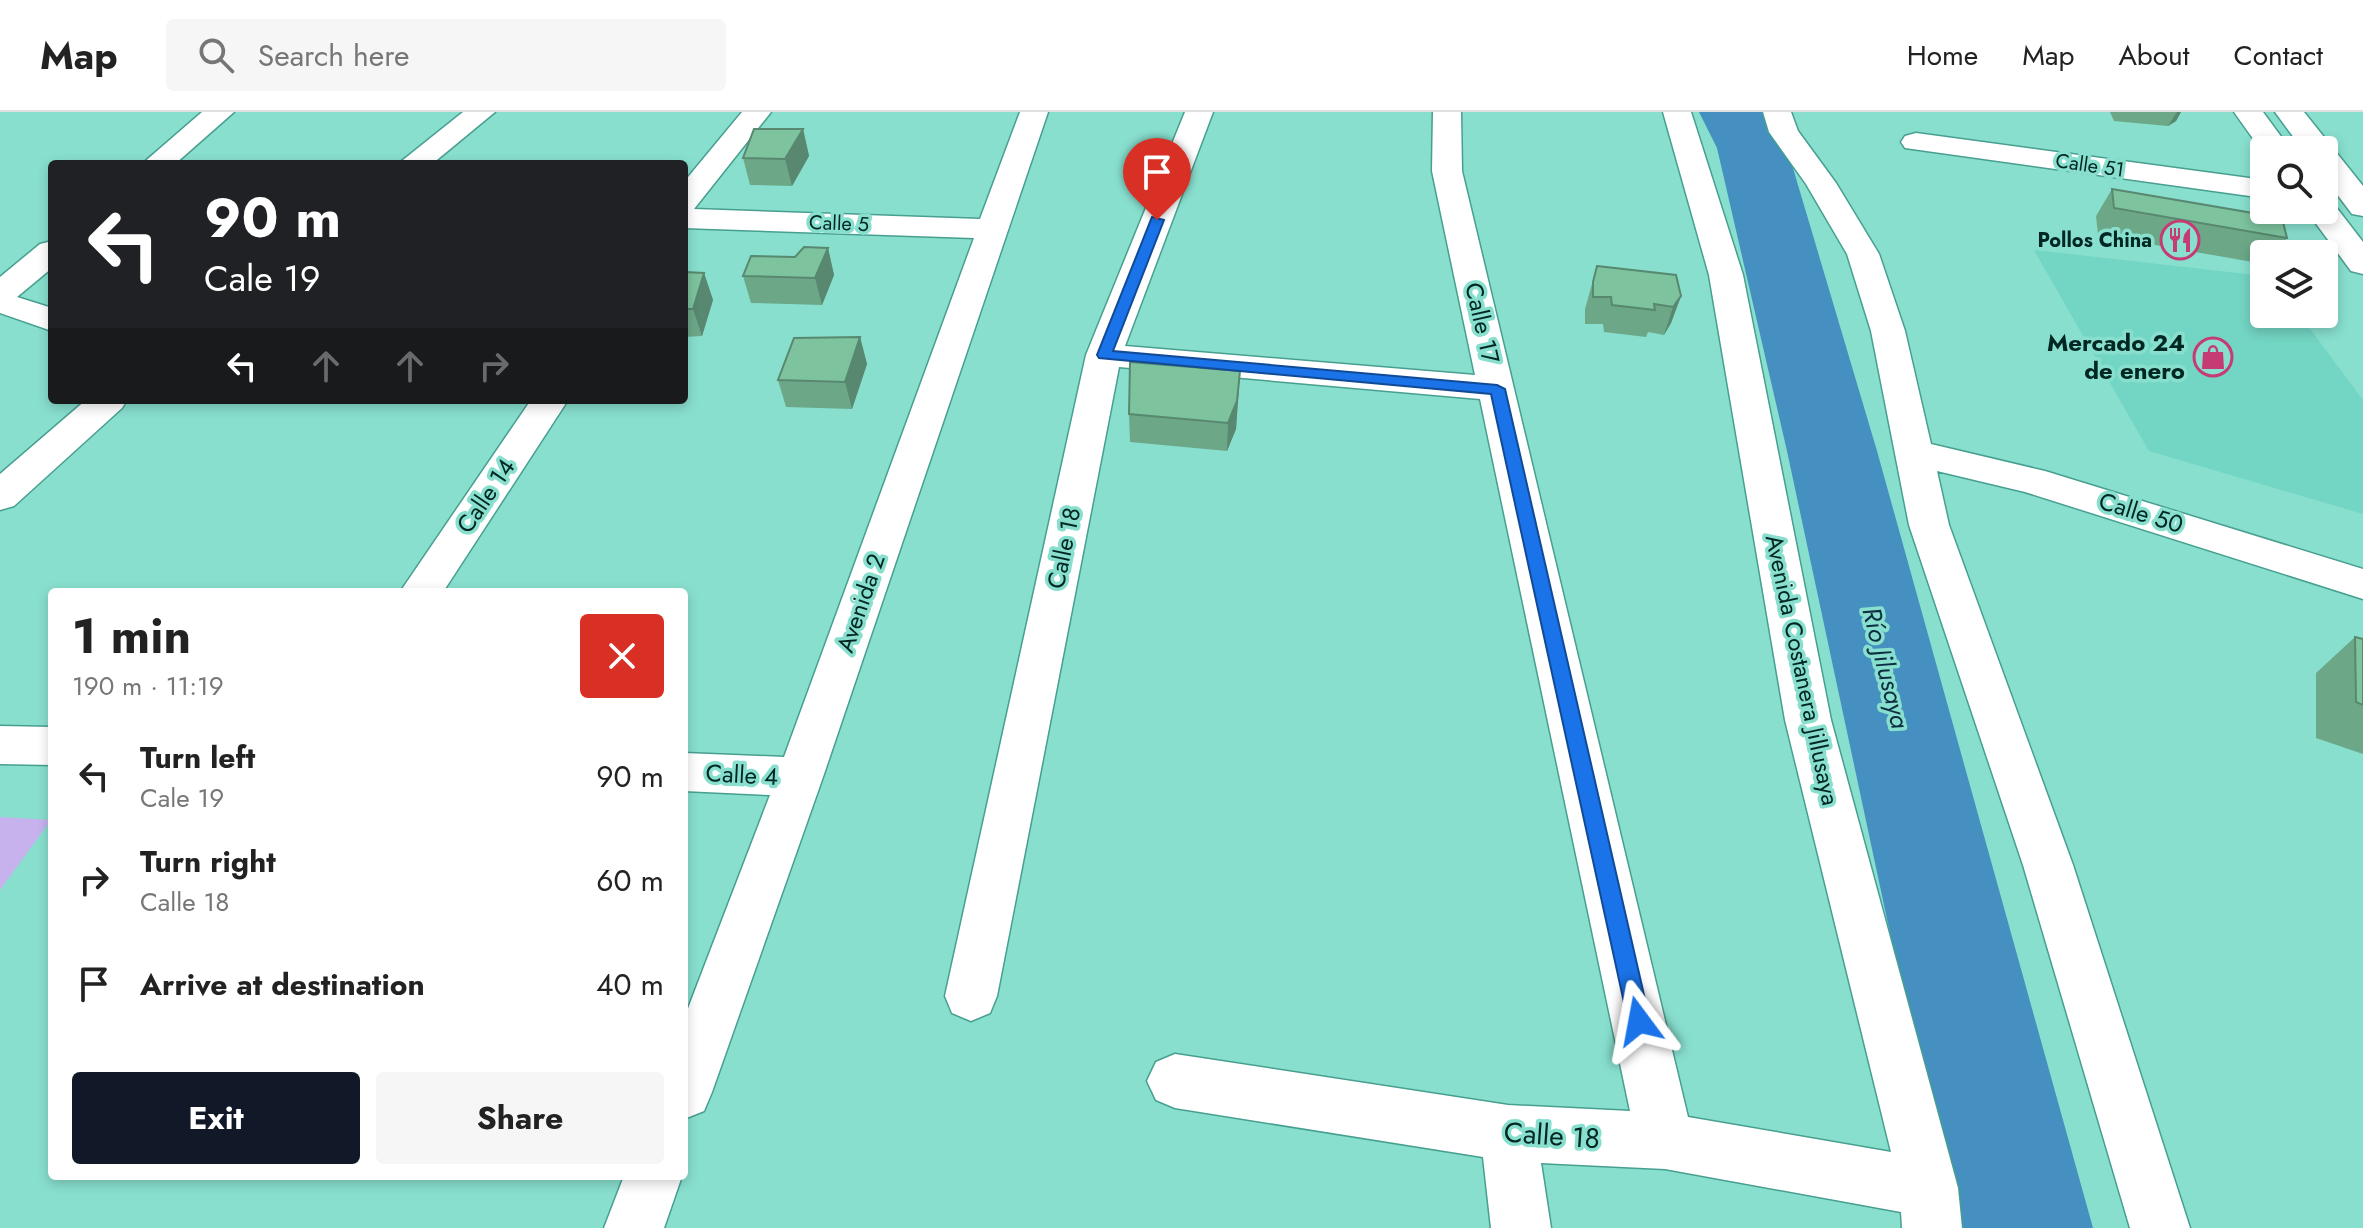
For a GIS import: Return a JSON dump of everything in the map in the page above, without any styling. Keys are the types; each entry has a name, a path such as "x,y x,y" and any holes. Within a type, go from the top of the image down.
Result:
{"street":[{"path":"162,160 220,112"},
{"path":"418,160 481,112"},
{"path":"688,197 757,112"},
{"name":"Avenida 2","path":"688,1081 800,777 1034,112"},
{"name":"Calle 18","path":"971,996 1104,355 1199,112"},
{"name":"Calle 17","path":"1447,112 1447,171 1665,1141"},
{"name":"Avenida Costanera Jillusaya","path":"1677,112 1726,275 1808,720 1931,1208"},
{"path":"1777,112 1784,132 1821,183 1863,254 1888,331 1929,525 2048,865 2160,1228"},
{"path":"2248,112 2266,136"},
{"path":"2289,112 2308,136"},
{"name":"Calle 51","path":"1916,142 2250,187"},
{"path":"2338,175 2362,205"},
{"path":"2338,201 2362,205"},
{"name":"Calle 5","path":"688,218 993,229"},
{"path":"2333,224 2363,264"},
{"path":"0,294 48,254"},
{"path":"0,302 48,319"},
{"path":"1104,355 1497,389"},
{"path":"0,496 104,404"},
{"name":"Calle 14","path":"424,588 547,404"},
{"name":"Calle 50","path":"1915,453 2031,480 2363,584"},
{"path":"0,745 48,746"},
{"name":"Calle 4","path":"688,772 800,777"},
{"name":"Calle 18","path":"1175,1081 1508,1133 1665,1141 1931,1208"},
{"path":"1508,1133 1521,1228"},
{"path":"634,1228 652,1180"}],"shaded area":[{"name":"Mercado 24 de enero","path":"2034,250 2250,274 2250,328 2309,328 2363,400 2363,514 2149,451"},
{"path":"0,817 48,820 48,824 0,890"}],"building":[{"path":"754,129 803,129 785,159 743,158"},
{"path":"2112,189 2250,213 2250,224 2284,224 2287,238 2114,208"},
{"path":"804,247 828,248 815,278 743,276 751,256 795,257"},
{"path":"1597,266 1676,275 1681,296 1673,307 1654,304 1655,310 1612,305 1611,297 1593,297"},
{"path":"688,272 704,273 693,309 688,309"},
{"path":"860,337 845,382 778,380 794,338"},
{"path":"1130,362 1240,371 1237,401 1228,423 1129,414"},
{"path":"2355,637 2363,639 2363,705 2356,702"}],"waterway":[{"name":"Río Jilusaya","path":"1733,112 1752,148 1832,451 2023,1228"}],"place":[{"name":"Pollos China","path":"2180,240"},
{"name":"Mercado 24 de enero","path":"2213,357"}],"route":[{"path":"1157,220 1104,355 1497,389 1639,1021"}]}
